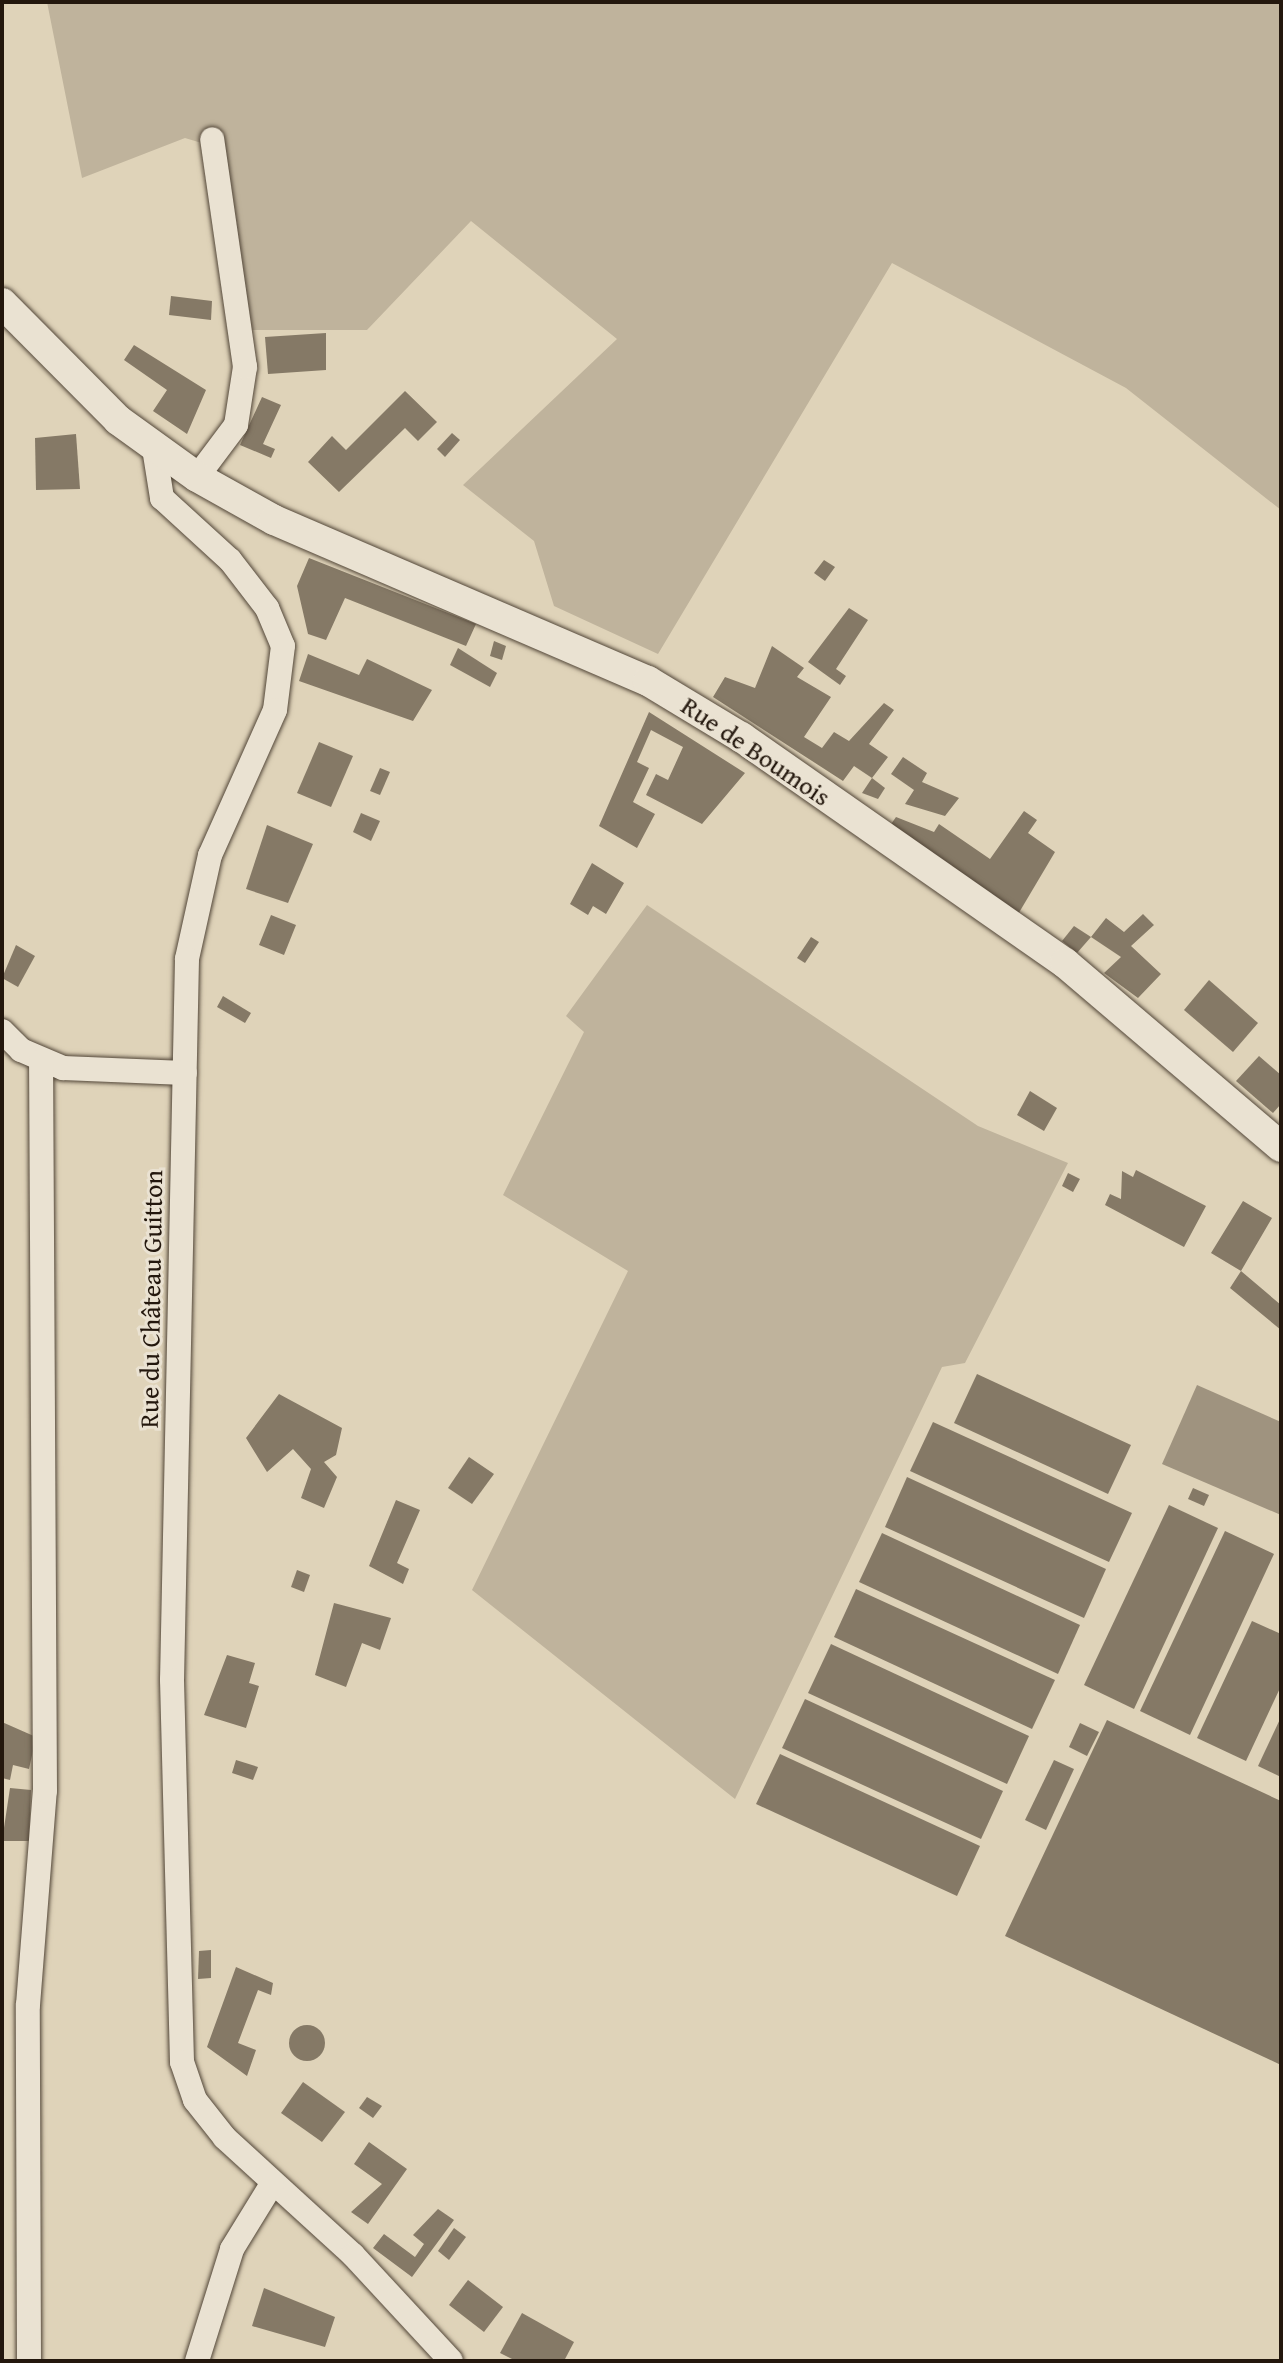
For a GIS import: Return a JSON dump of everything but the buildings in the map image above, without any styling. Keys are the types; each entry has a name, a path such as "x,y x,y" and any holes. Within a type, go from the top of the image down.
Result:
{"street":[{"path":"197,477 236,425 245,367 212,139"},
{"name":"Rue de Boumois","path":"2,303 161,454 197,477 274,520 648,681 741,737 1065,963 1281,1147"},
{"name":"Rue du Château Guitton","path":"161,454 162,498 230,560 267,608 283,646 275,710 192,913 185,1073 172,1680 182,2062 195,2100 272,2184 353,2255 451,2361"},
{"path":"2,1031 41,1061 185,1073"},
{"path":"29,2361 28,2005 45,1791 41,1061"},
{"path":"197,2361 232,2249 272,2184"}],"shaded area":[{"path":"47,2 1281,2 1281,510 1126,388 892,263 658,654 554,606 534,541 463,485 617,339 471,221 367,330 251,330 225,150 185,138 82,178"},
{"path":"647,905 978,1126 1068,1163 965,1363 942,1367 735,1799 472,1590 628,1271 503,1195 584,1032 566,1016"},
{"path":"1197,1385 1281,1422 1281,1515 1162,1464"}]}
